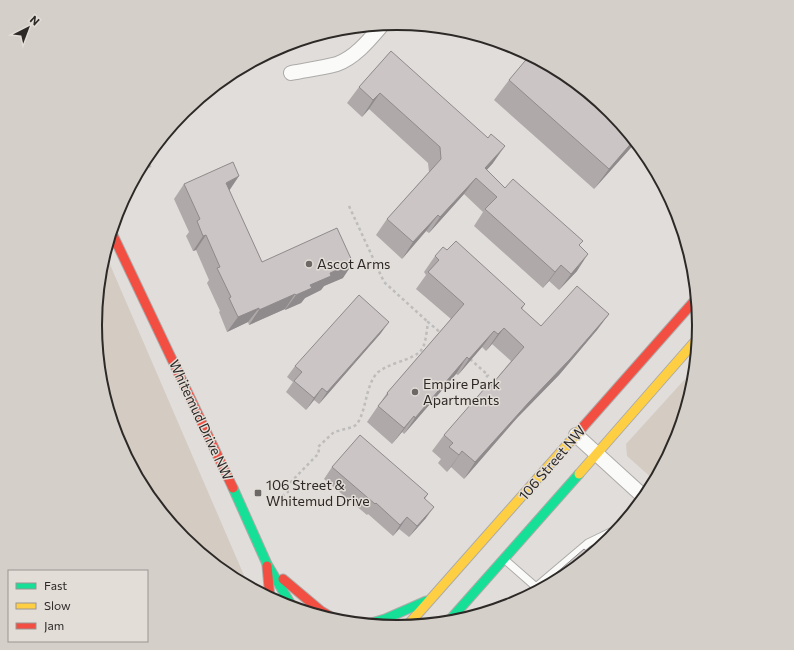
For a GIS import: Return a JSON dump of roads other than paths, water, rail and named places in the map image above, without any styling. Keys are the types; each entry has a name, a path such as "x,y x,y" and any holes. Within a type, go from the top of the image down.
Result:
{"street":[{"path":"291,73 338,63 364,46 377,31"},
{"name":"Whitemud Drive NW","path":"115,239 224,469 267,564 288,599"},
{"name":"106 Street NW","path":"413,619 691,305"},
{"name":"106 Street NW","path":"456,614 691,346"},
{"path":"576,435 639,493"},
{"path":"267,564 269,591"},
{"path":"267,564 298,593 319,609"},
{"path":"384,619 431,599"}],"lane":[{"path":"545,579 588,543 605,535"},
{"path":"504,559 534,586"}],"place":[{"name":"Ascot Arms","path":"309,264"},
{"name":"Empire Park Apartments","path":"415,392"},
{"name":"106 Street & Whitemud Drive","path":"258,493"}]}
